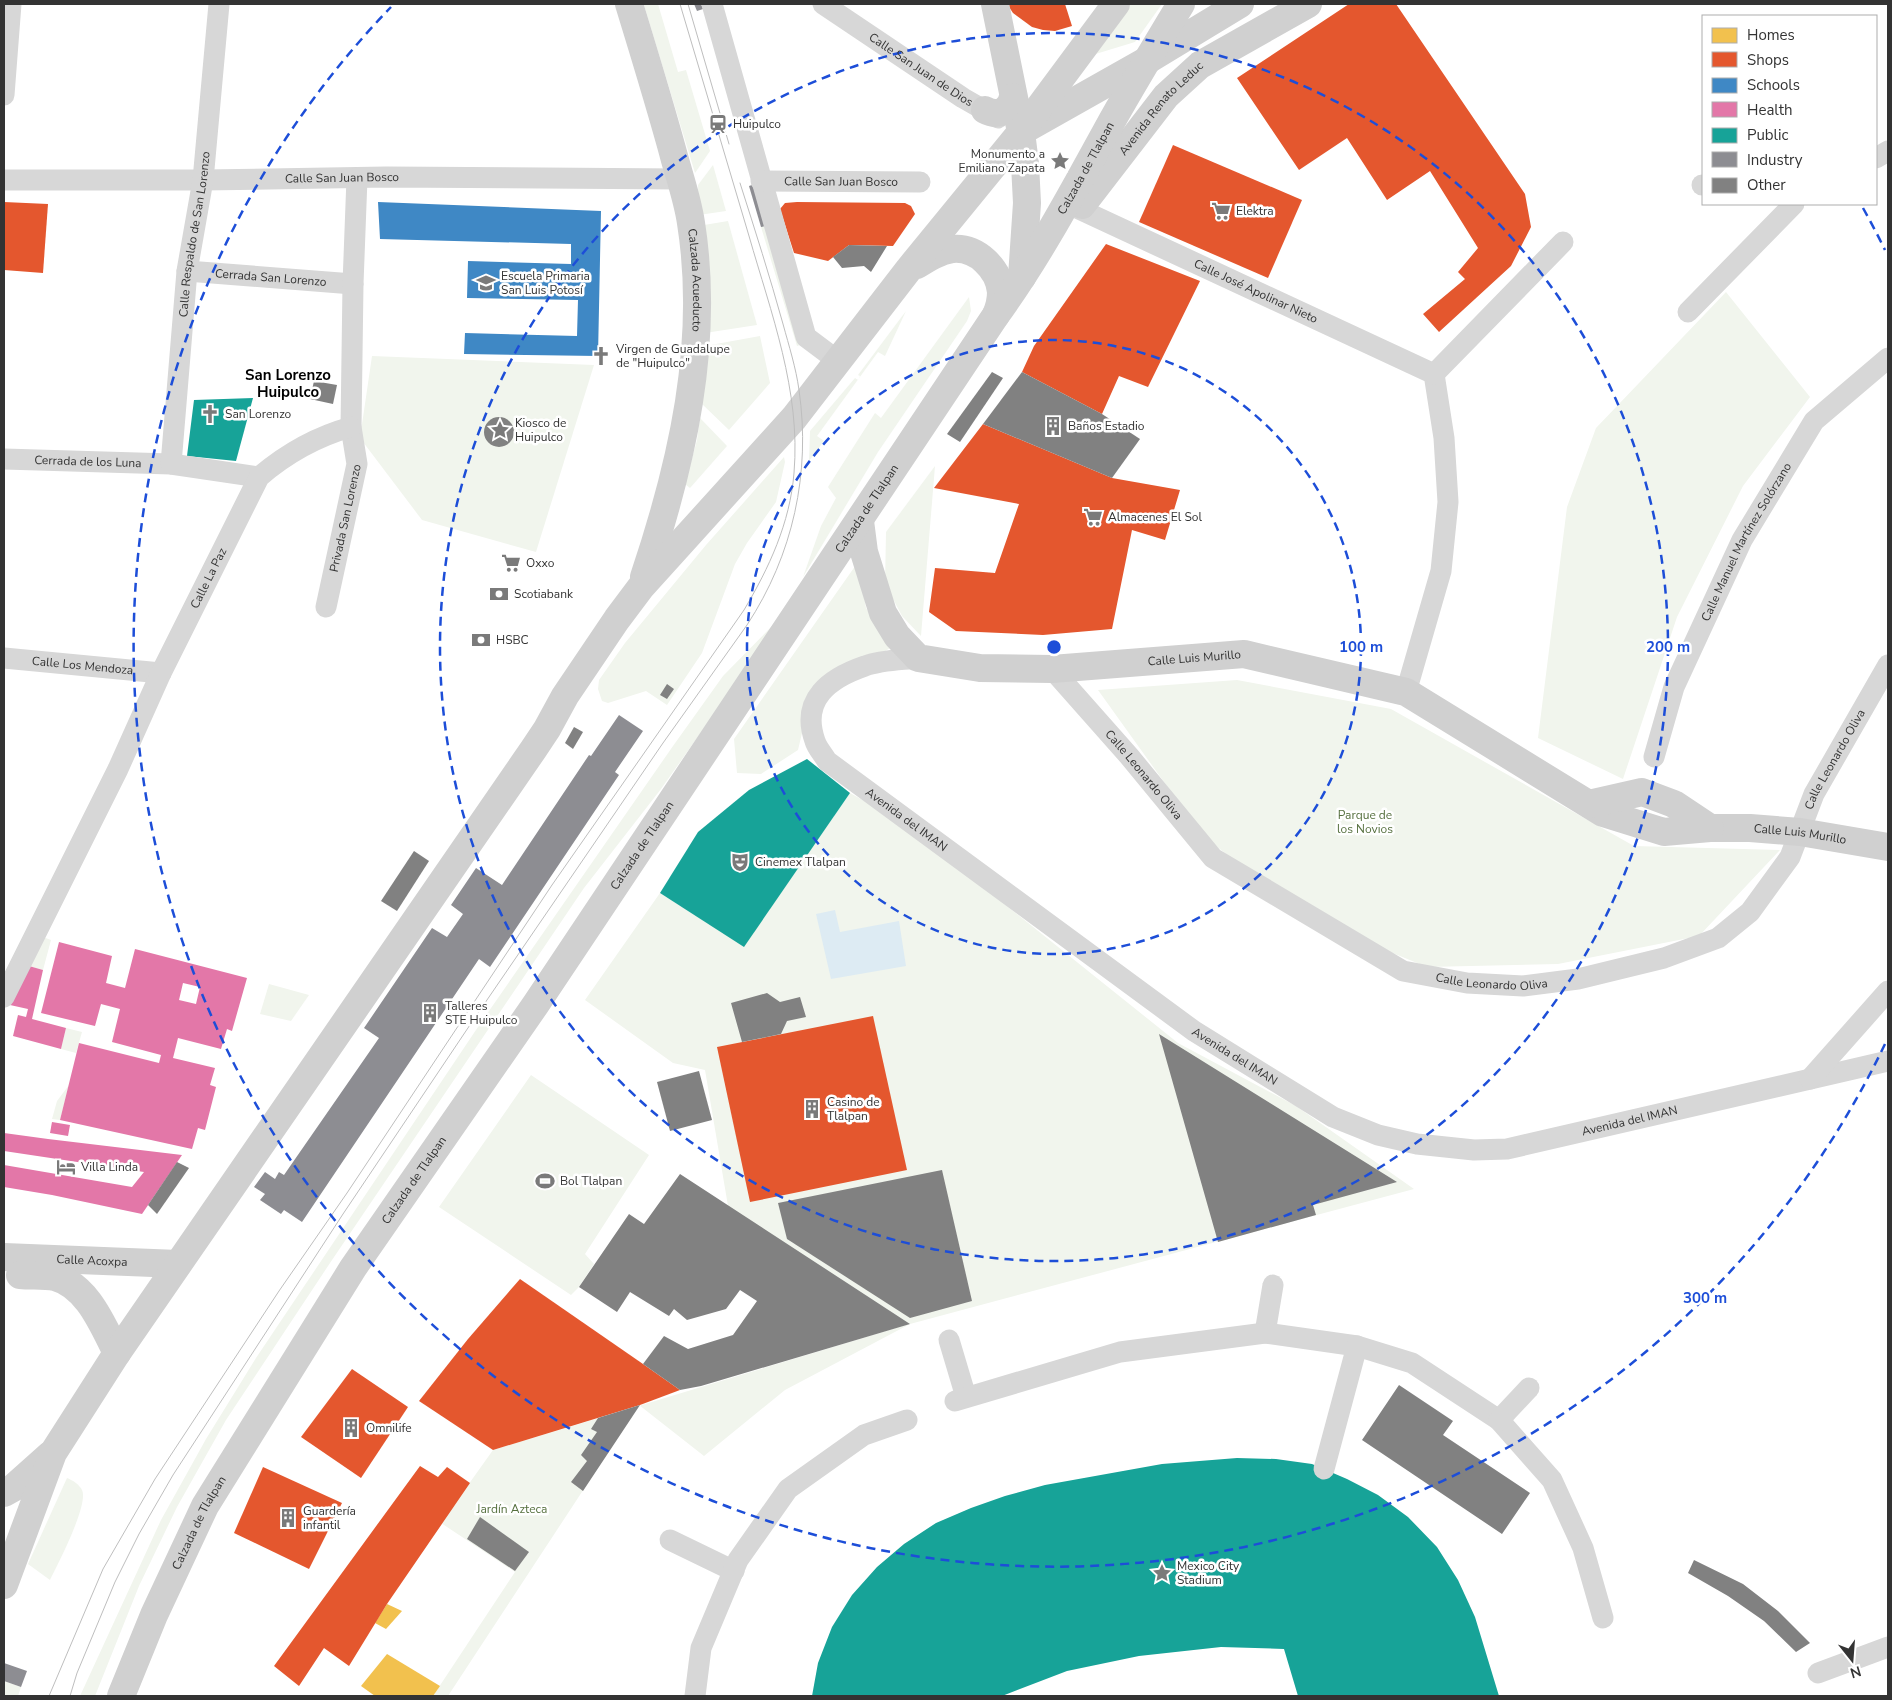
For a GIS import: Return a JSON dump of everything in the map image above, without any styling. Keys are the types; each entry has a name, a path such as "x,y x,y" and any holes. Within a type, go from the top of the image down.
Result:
{"main road":[{"name":"Calzada Acueducto","path":"629,4 680,179 691,222 695,261 696,318 693,374 684,430 660,530 640,587"},
{"path":"995,4 1021,132 1027,203 1022,280"},
{"path":"4,1585 53,1453 117,1353 533,750 565,696 616,619 640,587 794,418 909,269 1021,132 1116,4"},
{"name":"Calzada de Tlalpan","path":"121,1696 154,1615 205,1506 353,1268 536,1004 996,315 1022,280 1042,248 1146,61 1181,4"},
{"path":"1021,132 1146,61 1240,4"},
{"name":"Avenida Renato Leduc","path":"1042,248 1079,208 1166,96 1200,65 1308,4"},
{"path":"985,110 990,113 1000,113 1009,107 1013,97"},
{"path":"909,269 944,251 955,249 978,255 987,262 999,281 1001,293 996,315"},
{"path":"860,521 864,552 882,613 897,636 918,658"},
{"name":"Calle Luis Murillo","path":"918,658 980,668 1052,669 1244,654 1406,692 1603,813 1664,832 1710,828 1750,828 1800,832 1888,847"},
{"name":"Calle Acoxpa","path":"4,1257 178,1264"},
{"name":"Calle Acoxpa","path":"4,1274 55,1277 71,1285 91,1304 117,1353"},
{"path":"4,1493 13,1488 53,1453"}],"street":[{"path":"4,95 11,4"},
{"name":"Calle Respaldo de San Lorenzo","path":"172,464 187,271 203,180 219,4"},
{"path":"712,4 806,336 838,361"},
{"name":"Calle San Juan de Dios","path":"822,4 963,98 1021,132"},
{"path":"1877,157 1888,151"},
{"path":"351,427 357,178"},
{"name":"Calle San Juan Bosco","path":"4,180 680,179"},
{"name":"Calle San Juan Bosco","path":"761,181 920,182"},
{"path":"1688,312 1793,205"},
{"name":"Calle José Apolinar Nieto","path":"1079,208 1434,374"},
{"path":"1406,692 1441,571 1448,502 1444,438 1434,374 1563,242"},
{"name":"Cerrada San Lorenzo","path":"187,271 353,284"},
{"name":"Calle Manuel Martínez Solórzano","path":"1654,757 1674,687 1742,540 1814,421 1888,358"},
{"name":"Calle La Paz","path":"4,997 118,769 161,673 259,477 272,465 302,445 351,427"},
{"name":"Privada San Lorenzo","path":"326,607 357,464 351,427"},
{"name":"Cerrada de los Luna","path":"4,459 172,464 259,477"},
{"name":"Calle Los Mendoza","path":"4,658 161,673"},
{"name":"Avenida del IMAN","path":"918,658 866,665 841,676 820,691 813,704 811,723 815,742 827,760 1194,1031 1333,1117 1378,1135 1417,1144 1474,1150 1507,1149 1888,1061"},
{"name":"Calle Leonardo Oliva","path":"1052,669 1129,756 1213,858 1402,972 1466,983 1523,986 1578,979 1664,958 1718,938 1750,912 1790,857 1814,794 1888,664"},
{"path":"1810,1079 1888,992"},
{"path":"1265,1333 1273,1285"},
{"path":"949,1340 960,1399 1120,1352 1265,1333 1357,1346 1412,1363 1499,1420 1552,1480 1583,1548 1603,1618"},
{"path":"1324,1469 1357,1346"},
{"path":"1499,1420 1529,1388"},
{"path":"695,1696 701,1648 738,1560 788,1489 864,1435 907,1420"},
{"path":"670,1540 734,1571"},
{"path":"1818,1674 1888,1646"}],"green space":[{"path":"658,4 678,72 686,70 710,151 695,173 644,5"},
{"path":"1124,4 1162,4 1135,42 1089,56"},
{"path":"713,165 726,211 699,215 698,185"},
{"path":"728,221 757,325 705,333 698,226"},
{"path":"765,226 800,345 797,346 761,227"},
{"path":"1726,292 1810,397 1743,486 1677,617 1623,779 1538,738 1567,507 1596,428"},
{"path":"969,297 971,311 967,321 878,452 803,577 821,526 836,498 828,487 875,413 881,418"},
{"path":"906,311 885,356 878,352 859,379 860,376 858,375"},
{"path":"760,336 770,383 729,430 702,404 705,346"},
{"path":"372,356 594,365 536,552 422,520 360,438"},
{"path":"855,378 858,380 817,436 824,441 809,461 810,431"},
{"path":"700,418 727,446 690,488 685,484 697,440"},
{"path":"784,457 785,462 776,502 747,543 735,564 702,653 667,705 646,691 608,703 602,701 598,689 599,680 625,643 706,545"},
{"path":"935,466 921,636 902,616 885,584 886,532"},
{"path":"858,562 866,608 892,647 811,695 798,750 761,774 737,773 734,739"},
{"path":"774,624 661,789 584,888 226,1420 177,1507 139,1586 95,1696 80,1696 161,1520 206,1439 256,1358 482,1021 673,746 723,676"},
{"name":"Parque de los Novios","path":"1237,680 1391,709 1634,846 1780,850 1699,936 1558,964 1427,967 1309,919 1202,835 1098,690"},
{"path":"850,793 902,822 1178,1043 1296,1106 1414,1189 910,1324 785,1390 704,1456 640,1406 909,1324 728,1206 705,1070 673,1063 585,1000 660,893 744,946"},
{"path":"43,937 51,940 43,970 29,966"},
{"path":"269,984 309,995 291,1021 260,1014"},
{"path":"66,1028 82,1032 76,1053 61,1049"},
{"name":"Bol Tlalpan","path":"531,1075 649,1155 585,1254 594,1264 579,1287 571,1295 439,1207"},
{"path":"69,1085 60,1120 52,1119 57,1101"},
{"name":"Jardín Azteca","path":"638,1406 448,1696 433,1696 515,1572 441,1523 493,1450"},
{"path":"67,1478 79,1486 83,1497 72,1534 50,1580 28,1564"},
{"path":"4,1681 21,1687 18,1696 4,1696"}],"shaded area":[{"path":"835,910 840,932 899,921 906,966 831,979 816,914"}],"building: Homes":[{"path":"387,1604 402,1611 386,1629 375,1623"},
{"path":"387,1654 440,1686 433,1696 375,1696 361,1686"}],"building: Shops":[{"path":"1007,4 1065,4 1072,26 1055,31 1032,27 1013,13"},
{"path":"1349,4 1396,4 1525,194 1531,227 1511,266 1439,332 1423,314 1465,279 1458,272 1478,248 1430,171 1387,200 1347,138 1299,170 1237,78"},
{"name":"Elektra","path":"1173,145 1302,200 1268,278 1139,222"},
{"path":"4,202 48,204 43,273 4,270"},
{"path":"785,203 905,203 911,206 915,214 893,246 849,245 828,261 794,253 780,209"},
{"path":"1106,244 1200,281 1148,387 1119,376 1102,414 1022,372 1034,346"},
{"name":"Almacenes El Sol","path":"983,424 1112,478 1180,490 1165,540 1132,530 1112,629 1043,635 956,631 929,612 935,568 995,573 1019,504 934,488"},
{"name":"Casino de Tlalpan","path":"873,1016 907,1170 750,1202 717,1047"},
{"path":"520,1279 680,1390 640,1405 493,1450 419,1401 468,1339"},
{"name":"Omnilife","path":"352,1369 408,1407 361,1478 301,1437"},
{"path":"420,1466 438,1477 447,1467 470,1483 387,1604 349,1666 324,1648 299,1686 274,1666"},
{"name":"Guardería infantil","path":"263,1467 342,1503 309,1569 234,1533"}],"building: Schools":[{"path":"378,202 601,211 598,356 464,354 465,333 577,336 578,300 467,298 468,261 571,264 571,244 380,239"}],"building: Health":[{"path":"59,942 112,956 106,983 125,988 135,949 247,978 232,1031 227,1029 221,1049 178,1038 173,1058 215,1068 210,1085 216,1087 205,1130 198,1128 192,1149 60,1120 79,1043 159,1063 161,1055 112,1042 120,1009 101,1004 95,1026 41,1013","holes":["183,983 200,987 196,1004 179,1000"]},
{"path":"29,966 43,970 32,1019 66,1028 61,1049 13,1036 18,1015 26,1017 28,1009 10,1005"},
{"path":"52,1122 70,1125 68,1136 50,1133"},
{"path":"4,1133 182,1155 142,1214 4,1187 4,1165 132,1187 144,1172 4,1151"}],"building: Public":[{"path":"253,398 236,461 187,456 194,400"},
{"name":"Cinemex Tlalpan","path":"807,759 850,793 744,947 660,893 698,832 749,790"},
{"name":"Mexico City Stadium","path":"1237,1458 1276,1459 1312,1464 1378,1495 1408,1517 1437,1547 1458,1580 1475,1617 1499,1696 1298,1696 1284,1649 1221,1647 1139,1656 1067,1671 1002,1696 812,1696 818,1663 832,1627 852,1595 877,1567 904,1544 936,1523 1005,1496 1045,1485 1162,1464"}],"building: Industry":[{"path":"694,4 701,4 703,9 697,11"},
{"path":"755,184 766,226 761,227 749,186"},
{"path":"619,715 643,731 615,772 619,775 490,967 479,959 302,1222 284,1210 281,1214 260,1200 265,1194 254,1187 265,1172 275,1179 279,1172 284,1175 379,1038 364,1028 432,928 447,937 463,914 451,905 476,868 502,885 589,755 591,756"},
{"path":"4,1663 27,1671 21,1687 4,1681"}],"building: Other":[{"path":"849,245 887,246 871,272 864,266 842,268 833,257"},
{"path":"992,372 1003,378 960,442 947,434"},
{"name":"Baños Estadio","path":"1022,372 1102,414 1140,439 1112,478 983,424"},
{"path":"314,381 337,385 333,404 310,399"},
{"path":"499,417 510,421 514,432 510,443 499,447 488,443 484,432 488,421"},
{"path":"667,684 674,689 667,699 660,695"},
{"path":"574,727 583,732 573,749 565,743"},
{"path":"414,851 429,861 397,911 381,901"},
{"path":"767,993 780,1002 800,997 806,1017 787,1021 781,1034 742,1042 731,1003"},
{"path":"1159,1034 1397,1182 1313,1205 1316,1215 1218,1242"},
{"path":"699,1071 712,1120 670,1131 657,1082"},
{"path":"177,1162 189,1168 157,1214 148,1205"},
{"path":"942,1170 972,1301 910,1318 787,1239 778,1203"},
{"path":"680,1174 910,1324 701,1386 680,1390 643,1364 664,1336 688,1349 733,1335 757,1301 740,1290 726,1309 687,1320 674,1309 669,1316 630,1292 617,1312 579,1287 629,1214 644,1224"},
{"path":"1399,1385 1453,1421 1443,1435 1530,1493 1502,1534 1362,1440"},
{"path":"640,1405 583,1491 571,1482 587,1461 581,1455 597,1432 591,1429 598,1418"},
{"path":"480,1517 529,1552 515,1571 467,1539"},
{"path":"1694,1560 1743,1584 1778,1611 1810,1643 1796,1652 1764,1621 1728,1596 1688,1573"}],"tram line":[{"path":"49,1696 103,1569 155,1479 552,885 744,610 762,578 777,544 788,510 794,473 795,442 789,382 775,323 680,4"},
{"path":"688,4 729,144"},
{"path":"70,1696 77,1673 115,1582 139,1534 173,1475 343,1214 476,1016 663,743 747,625 763,598 776,570 787,542 795,512 800,482 802,421 799,390 792,357 768,271 740,183"}],"place":[{"name":"Huipulco","path":"718,124"},
{"name":"Monumento a Emiliano Zapata","path":"1060,161"},
{"name":"Elektra","path":"1221,211"},
{"name":"Escuela Primaria San Luis Potosí","path":"486,283"},
{"name":"Virgen de Guadalupe de \"Huipulco\"","path":"601,356"},
{"name":"San Lorenzo","path":"210,414"},
{"name":"Baños Estadio","path":"1053,426"},
{"name":"Kiosco de Huipulco","path":"500,430"},
{"name":"Almacenes El Sol","path":"1093,517"},
{"name":"Oxxo","path":"511,563"},
{"name":"Scotiabank","path":"499,594"},
{"name":"HSBC","path":"481,640"},
{"name":"Cinemex Tlalpan","path":"740,862"},
{"name":"Talleres STE Huipulco","path":"430,1013"},
{"name":"Casino de Tlalpan","path":"812,1109"},
{"name":"Villa Linda","path":"66,1167"},
{"name":"Bol Tlalpan","path":"545,1181"},
{"name":"Omnilife","path":"351,1428"},
{"name":"Guardería infantil","path":"288,1518"},
{"name":"Mexico City Stadium","path":"1162,1573"}],"district":[{"name":"San Lorenzo Huipulco","path":"288,384"}]}
